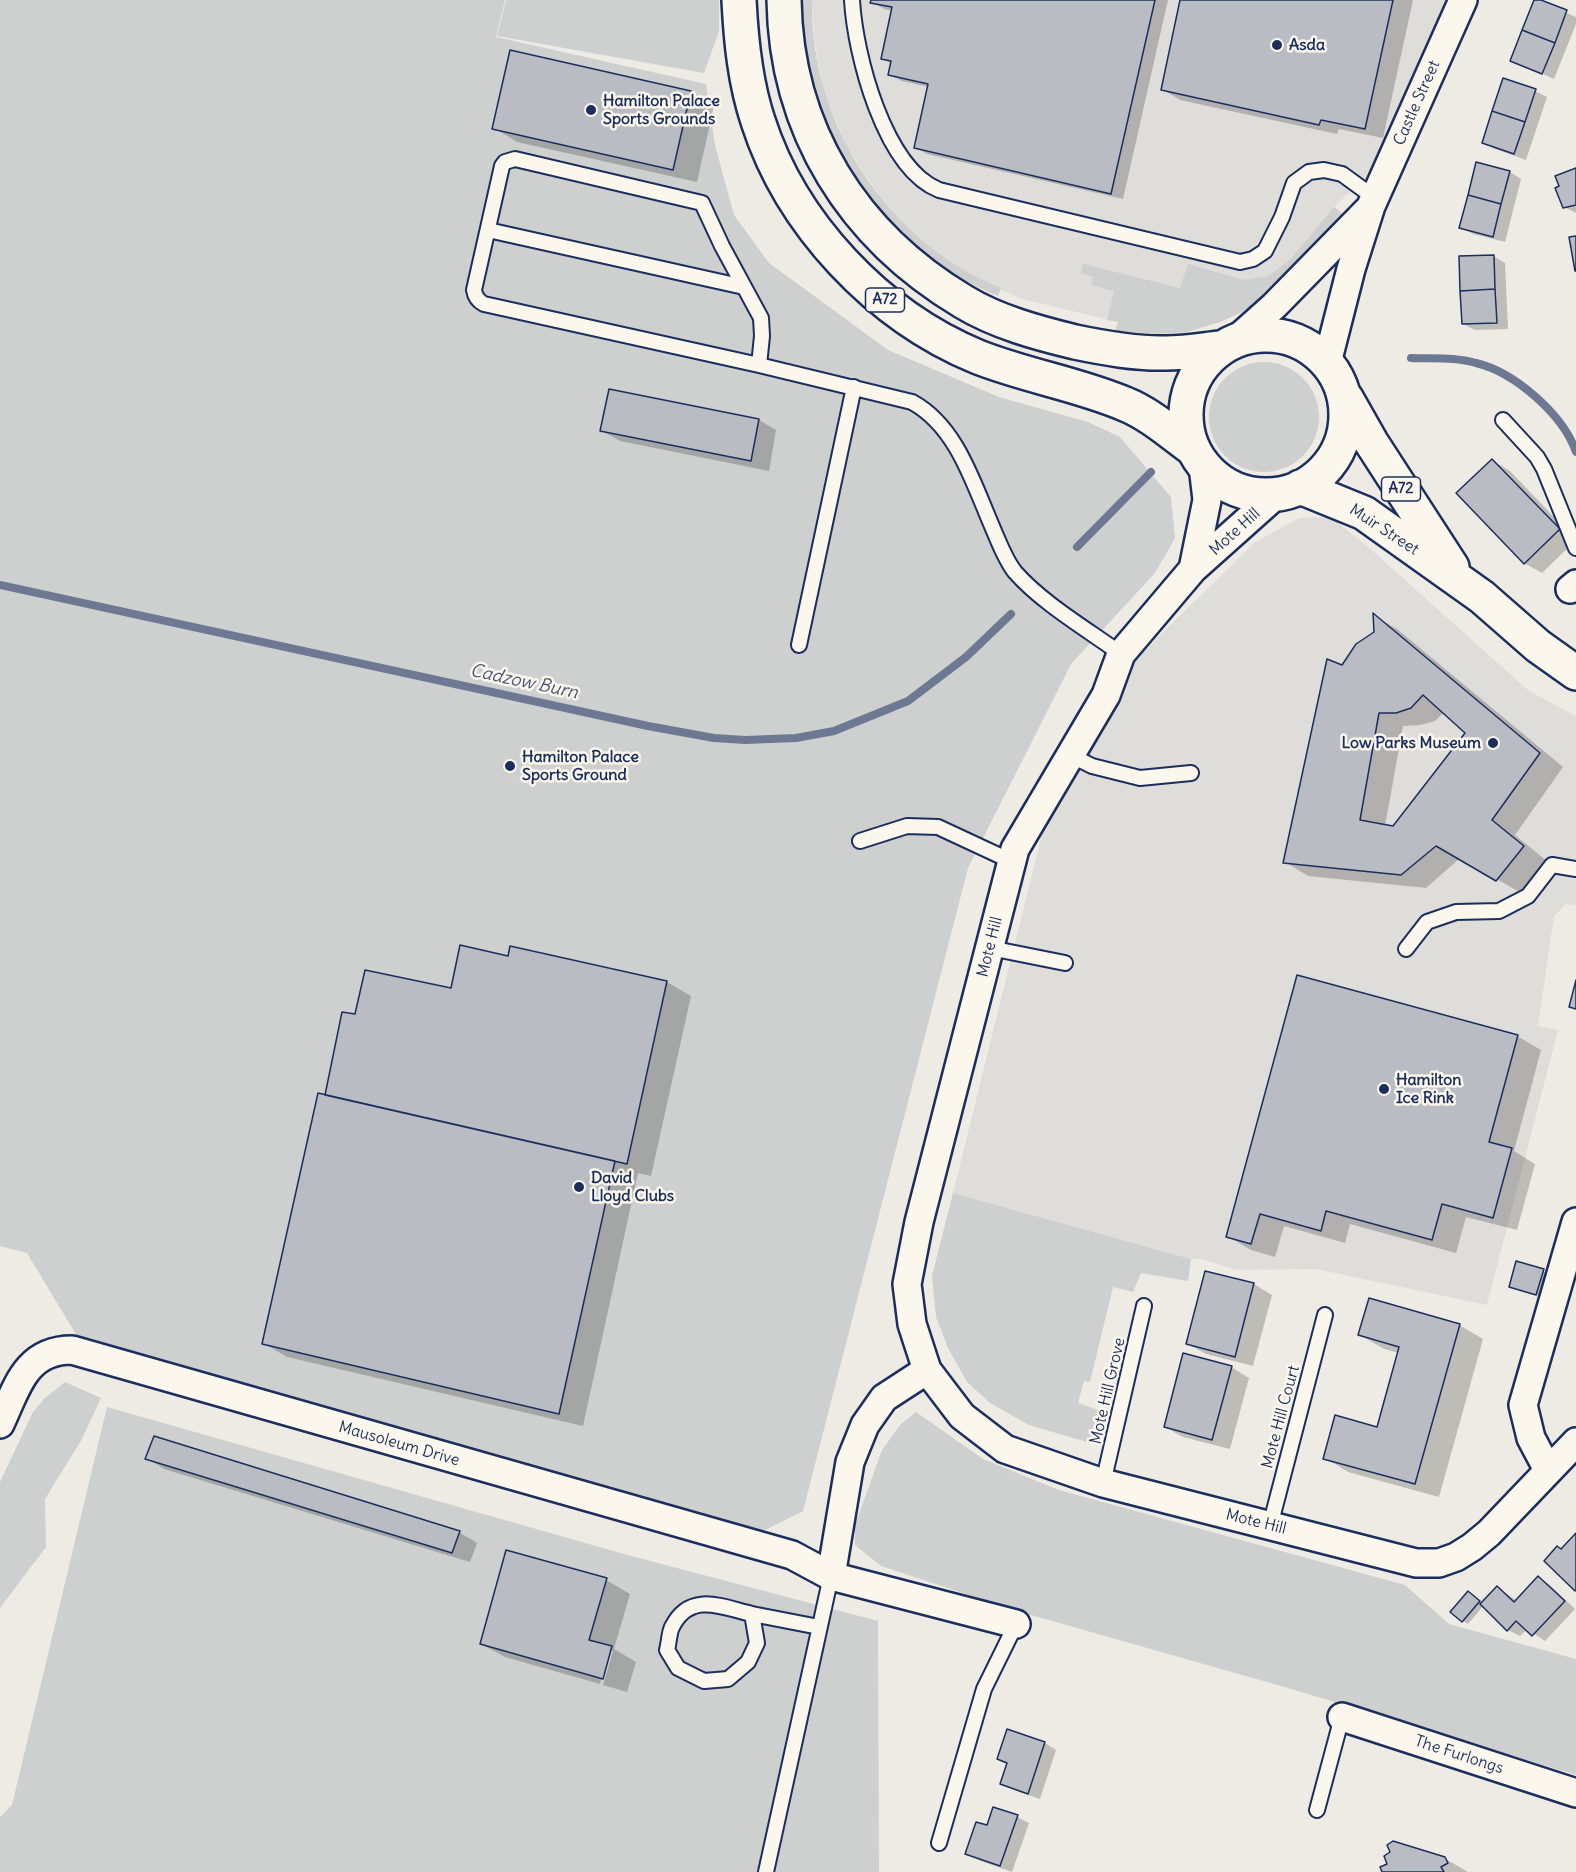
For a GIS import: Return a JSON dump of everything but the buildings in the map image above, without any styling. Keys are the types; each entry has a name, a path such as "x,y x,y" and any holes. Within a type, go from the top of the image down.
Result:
{"main road":[{"name":"A72","path":"739,0 749,89 758,122 783,178 821,238 841,262 867,286 931,333 960,349 1000,365 1126,404 1147,416 1198,457 1218,480 1237,490 1257,495 1289,491 1316,477 1329,464 1339,448 1344,430 1346,412 1343,394 1337,377 1327,363 1313,350 1295,340 1276,335 1257,335 1229,344 1165,354 1124,350 1055,337 1003,320 965,303 908,262 882,239 848,200 813,139 792,71 784,0"},
{"path":"1198,457 1187,431 1185,413 1188,394 1200,368 1229,344"},
{"name":"Muir Street","path":"1343,394 1371,442 1462,582"},
{"name":"Muir Street","path":"1289,491 1364,513 1462,582 1538,646 1576,673"}],"street":[{"name":"Castle Street","path":"1327,363 1351,269 1373,202 1463,0"},
{"name":"Castle Street","path":"1229,344 1274,306 1373,202"},
{"name":"Mote Hill","path":"1193,569 1207,500 1198,457"},
{"name":"Mote Hill","path":"1289,491 1193,569 1121,654 1106,695 1015,849 919,1222 907,1284 912,1324 927,1370 962,1416 1005,1449 1103,1483 1416,1563 1439,1563 1456,1557 1489,1533 1576,1442"},
{"path":"1548,1470 1531,1438 1523,1405 1576,1222"},
{"name":"Mausoleum Drive","path":"0,1424 23,1375 33,1363 57,1350 72,1350 792,1555 831,1576"},
{"path":"927,1370 884,1398 865,1425 850,1462 831,1576 1016,1624"},
{"name":"The Furlongs","path":"1342,1718 1576,1793"}],"lane":[{"path":"852,0 857,47 883,123 912,172 921,181 939,190 1240,261 1253,259 1265,251 1282,217 1294,183 1309,172 1324,170 1342,174 1373,202"},
{"path":"759,365 761,318 702,203 515,159 505,162 502,166 474,290 477,299 484,304 759,365 912,402 933,414 941,423 960,456 999,544 1014,571 1050,603 1121,654"},
{"path":"488,230 744,287"},
{"path":"799,645 854,387"},
{"path":"1503,420 1537,457 1544,469 1576,548"},
{"path":"1070,755 1092,766 1140,778 1191,773"},
{"path":"860,841 907,826 938,827 1011,861"},
{"path":"1406,949 1426,922 1456,912 1499,911 1528,897 1552,865 1576,868"},
{"path":"990,948 1065,963"},
{"name":"Mote Hill Grove","path":"1103,1483 1144,1306"},
{"name":"Mote Hill Court","path":"1270,1526 1325,1316"},
{"path":"766,1872 831,1576"},
{"path":"752,1614 757,1642 748,1662 728,1679 704,1681 678,1668 668,1650 672,1628 684,1610 701,1603 819,1627"},
{"path":"939,1843 984,1689 1016,1624"},
{"path":"1317,1810 1342,1718"}],"shaded area":[{"name":"Hamilton Palace Sports Ground","path":"0,0 505,0 496,37 706,84 715,145 734,215 769,263 888,350 999,397 1088,422 1120,437 1171,497 1175,538 1155,573 1071,664 968,868 803,1511 755,1535 77,1336 27,1253 0,1246"},
{"path":"506,0 719,0 719,31 704,73 497,36"},
{"path":"802,0 812,0 815,46 824,90 841,133 863,173 891,209 923,241 960,268 1001,288 998,296 956,274 918,247 884,214 856,177 833,137 816,93 806,47"},
{"path":"812,0 1447,0 1427,49 1367,176 1334,207 1296,257 1272,281 1118,322 1022,299 982,281 945,259 906,227 864,173 846,144 834,116 825,94 818,62"},
{"path":"1334,207 1342,213 1335,226 1266,298 1220,322 1187,332 1156,334 1115,331 1118,322 1107,320 1114,291 1091,285 1093,276 1081,274 1083,264 1180,288 1188,264 1244,280 1268,276 1289,261"},
{"path":"1264,362 1285,366 1303,378 1315,396 1319,417 1315,438 1303,456 1285,468 1264,472 1243,468 1225,456 1213,438 1209,417 1213,396 1225,378 1243,366"},
{"path":"1330,517 1367,546 1529,691 1576,716 1576,905 1566,904 1554,916 1538,1026 1558,1030 1487,1305 1316,1269 1236,1270 953,1193 1043,830 1136,659 1254,543 1299,518"},
{"path":"953,1193 1191,1259 1188,1281 1141,1273 1133,1292 1113,1287 1090,1382 1084,1381 1078,1403 1098,1410 1090,1443 1029,1425 990,1403 967,1382 948,1348 936,1317 932,1276"},
{"path":"65,1382 101,1398 82,1439 45,1499 46,1547 0,1608 0,1482 33,1412 45,1398"},
{"path":"107,1407 624,1554 878,1621 879,1872 0,1872 0,1817 12,1805"},
{"path":"916,1412 983,1459 1059,1490 1405,1585 1449,1624 1576,1659 1576,1775 1288,1688 1017,1611 881,1566 855,1545 855,1525 882,1450 900,1425"}],"waterway":[{"name":"Cadzow Burn","path":"1411,358 1468,361 1506,375 1549,410 1570,438 1576,452"},
{"name":"Cadzow Burn","path":"1077,547 1151,472"},
{"name":"Cadzow Burn","path":"0,585 648,726 714,738 745,740 796,738 834,731 908,701 966,657 1011,614"}],"place":[{"name":"Asda","path":"1277,45"},
{"name":"Hamilton Palace Sports Grounds","path":"591,110"},
{"name":"Low Parks Museum","path":"1493,743"},
{"name":"Hamilton Palace Sports Ground","path":"510,766"},
{"name":"Hamilton Ice Rink","path":"1384,1089"},
{"name":"David Lloyd Clubs","path":"579,1187"}]}
